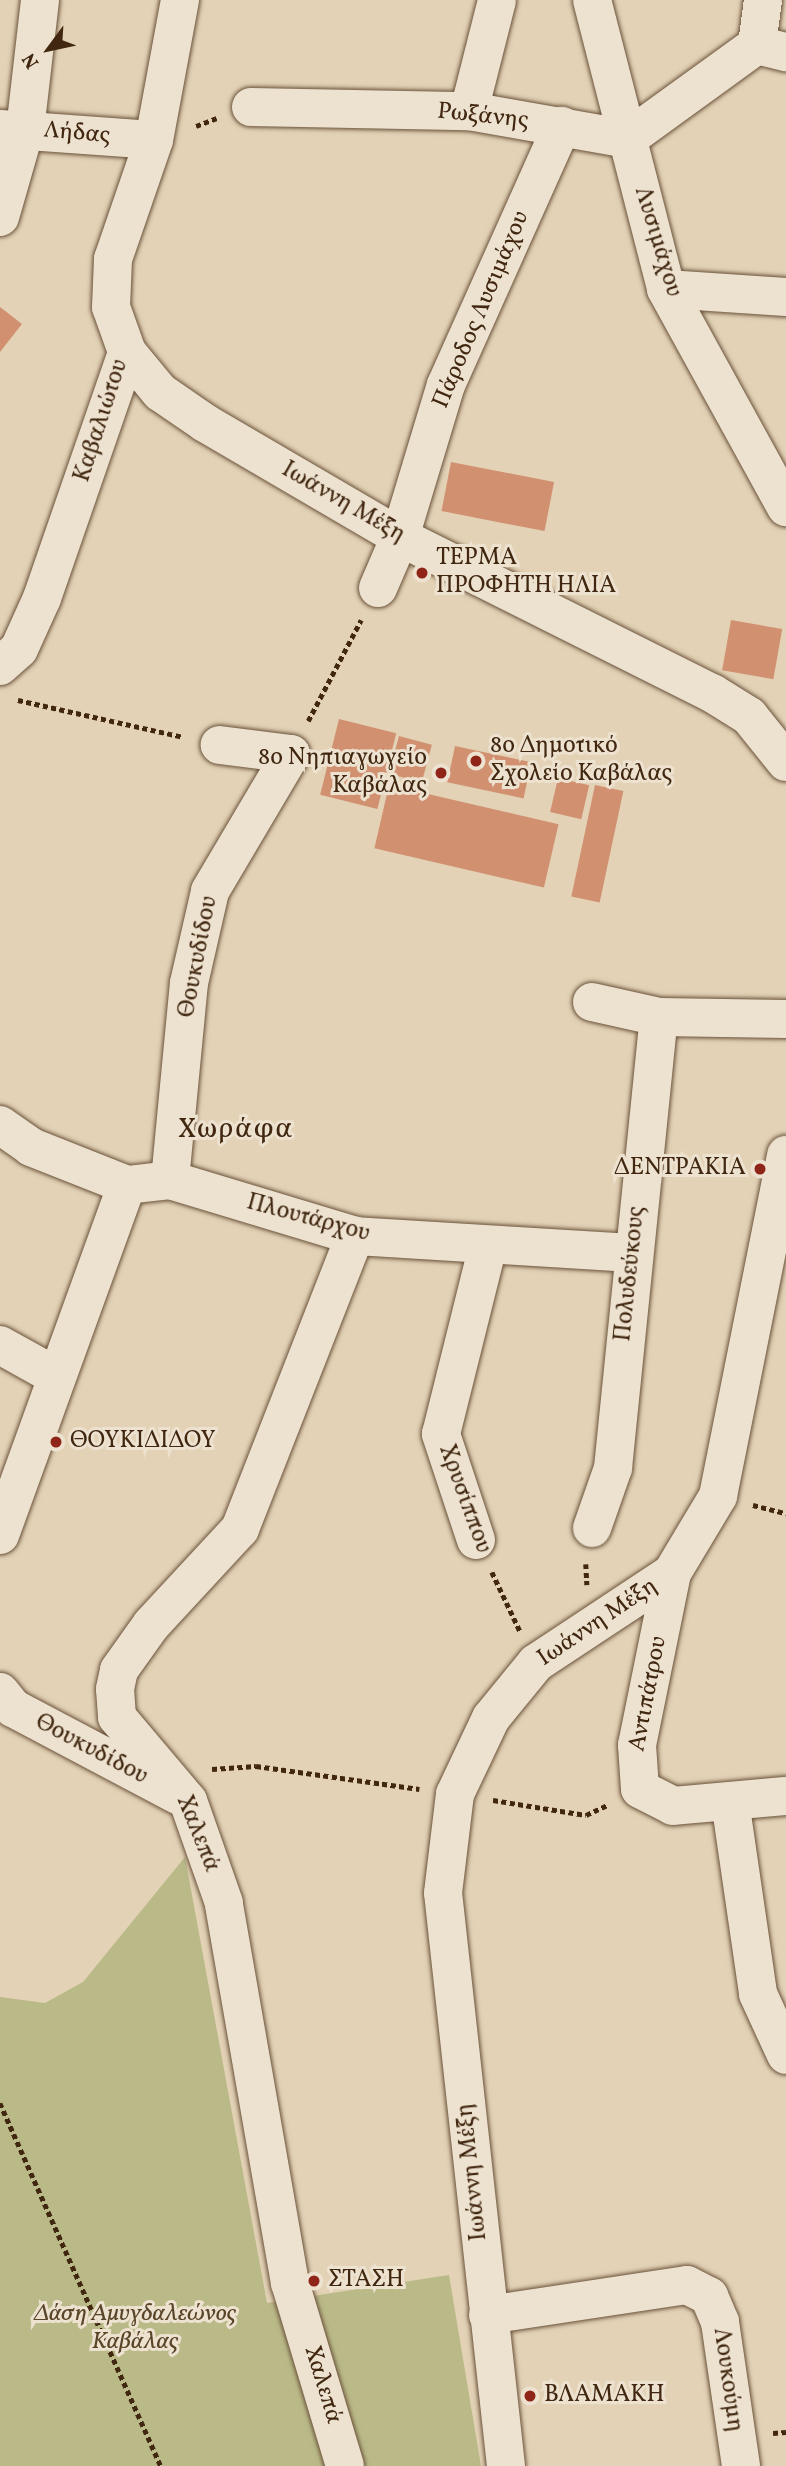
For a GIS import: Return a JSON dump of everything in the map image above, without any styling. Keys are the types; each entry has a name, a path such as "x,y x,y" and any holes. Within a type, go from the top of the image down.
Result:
{"street":[{"path":"0,217 13,130 40,0"},
{"name":"Καβαλιώτου","path":"2,681 42,598 127,352 111,307 113,259 154,141 180,0"},
{"path":"469,111 497,0"},
{"name":"Λυσιμάχου","path":"592,0 666,289 785,506"},
{"path":"627,139 771,49 762,0"},
{"name":"Ρωξάνης","path":"251,107 469,111 627,139"},
{"name":"Πάροδος Λυσιμάχου","path":"400,537 446,385 562,126"},
{"name":"Λήδας","path":"13,130 154,141"},
{"path":"666,289 786,298"},
{"name":"Ιωάννη Μέξη","path":"127,352 160,392 205,423 400,537 712,693 749,716 786,762"},
{"path":"378,588 400,537"},
{"path":"220,745 290,754"},
{"name":"Θουκυδίδου","path":"170,1180 189,983 210,891 290,754"},
{"path":"592,1002 659,1017 786,1019"},
{"name":"Πολυδεύκους","path":"592,1528 612,1468 659,1017"},
{"name":"Πλουτάρχου","path":"0,1125 31,1147 127,1185 170,1180 355,1236 633,1253"},
{"name":"Ιωάννη Μέξη","path":"506,2466 443,1893 455,1794 491,1718 536,1663 672,1573 718,1496 786,1155"},
{"path":"0,1535 54,1375 127,1185"},
{"name":"Χαλεπά","path":"345,2466 290,2283 224,1903 178,1786 117,1717 119,1670 151,1625 240,1529 355,1236"},
{"name":"Χρυσίππου","path":"476,1540 441,1434 488,1245"},
{"path":"0,1345 54,1375"},
{"name":"Αντιπάτρου","path":"672,1573 637,1745 640,1789 673,1806 786,1796"},
{"name":"Θουκυδίδου","path":"0,1692 13,1708 178,1786"},
{"path":"730,1801 758,1994 786,2055"},
{"name":"Λουκούμη","path":"488,2315 687,2285 709,2296 720,2322 741,2466"}],"path":[{"path":"154,141 251,107"},
{"path":"290,754 378,588"},
{"path":"2,681 220,745"},
{"path":"592,1528 584,1578 603,1619"},
{"name":"Χρυσίππου","path":"476,1540 536,1663"},
{"path":"178,1786 257,1766 586,1815 640,1789"},
{"path":"0,2103 161,2466"}],"green space":[{"name":"Δάση Αμυγδαλεώνος Καβάλας","path":"185,1857 267,2303 449,2275 481,2466 0,2466 0,1997 45,2003 83,1982"}],"building":[{"path":"0,307 22,324 0,352"},
{"path":"451,462 554,482 545,531 441,511"},
{"path":"731,620 782,629 773,679 722,670"},
{"path":"339,719 396,733 377,809 320,795"},
{"path":"399,736 432,745 422,782 389,774"},
{"path":"455,746 531,762 524,798 447,782"},
{"path":"558,778 589,785 581,819 550,812"},
{"path":"389,785 559,824 544,887 374,848"},
{"path":"595,785 623,791 600,903 571,897"}],"place":[{"name":"ΤΕΡΜΑ ΠΡΟΦΗΤΗ ΗΛΙΑ","path":"422,573"},
{"name":"8ο Δημοτικό Σχολείο Καβάλας","path":"476,761"},
{"name":"8ο Νηπιαγωγείο Καβάλας","path":"441,773"},
{"name":"ΔΕΝΤΡΑΚΙΑ","path":"760,1169"},
{"name":"ΘΟΥΚΙΔΙΔΟΥ","path":"56,1442"},
{"name":"ΣΤΑΣΗ","path":"314,2281"},
{"name":"ΒΛΑΜΑΚΗ","path":"530,2396"}],"district":[{"name":"Χωράφα","path":"236,1130"}]}
